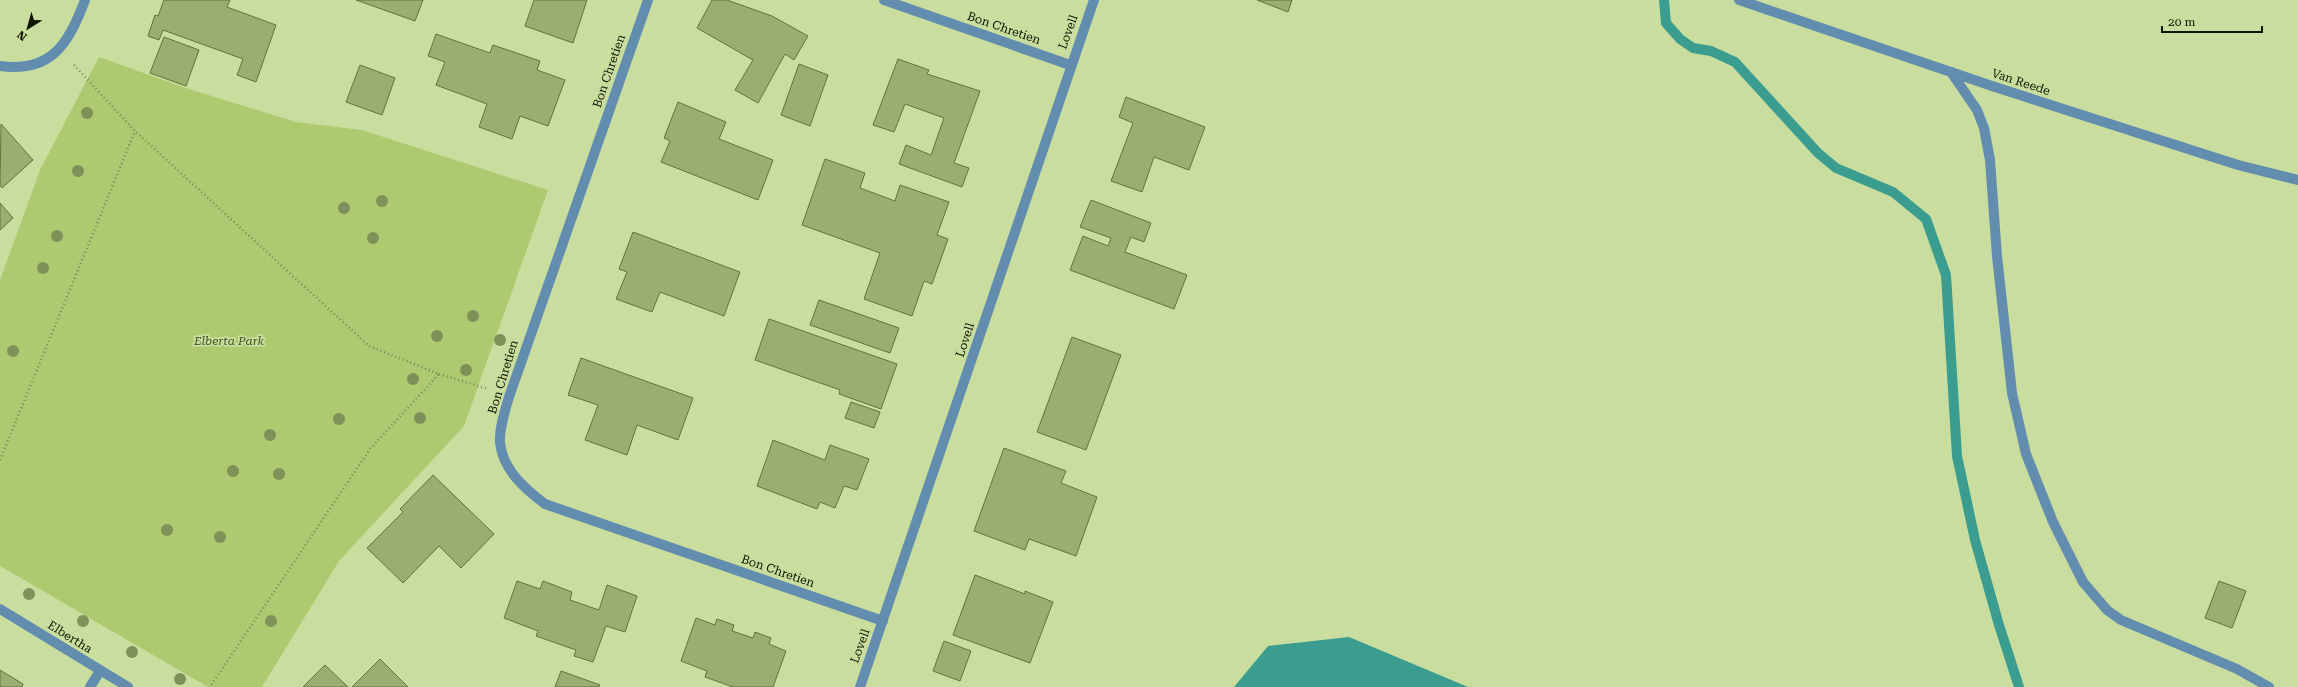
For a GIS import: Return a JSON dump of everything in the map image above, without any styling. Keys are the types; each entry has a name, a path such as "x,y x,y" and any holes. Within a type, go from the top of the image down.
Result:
{"street":[{"path":"0,66 28,65 50,57 62,48 75,26 85,0"},
{"name":"Bon Chretien","path":"648,0 508,397 500,443 507,466 524,488 545,504 883,621"},
{"name":"Bon Chretien","path":"884,0 1070,65"},
{"name":"Lovell","path":"860,687 1070,65 1094,0"},
{"name":"Van Reede","path":"1739,0 1951,72 2238,165 2298,180"},
{"path":"1951,72 1977,110 1984,128 1990,160 1997,256 2012,393 2026,454 2068,553 2083,582 2095,597 2107,610 2122,620 2237,669 2269,687"},
{"name":"Elbertha","path":"0,609 128,687"},
{"path":"90,687 100,671"}],"path":[{"path":"77,68 134,131 369,346 439,374 478,385"},
{"path":"0,460 134,131"},
{"path":"210,687 370,449 439,374"}],"green space":[{"name":"Elberta Park","path":"99,57 186,88 296,122 362,130 548,190 464,426 339,561 262,687 208,687 0,566 0,280 40,170"}],"water":[{"path":"1349,637 1468,687 1234,687 1268,646"}],"building":[{"path":"164,0 230,0 227,7 276,25 256,82 237,75 243,59 163,30 159,40 148,36 155,15 158,16"},
{"path":"356,0 423,0 415,21"},
{"path":"534,0 587,0 573,43 525,26"},
{"path":"712,0 727,0 772,16 808,36 794,60 785,54 758,103 735,90 753,60 697,28"},
{"path":"1257,0 1292,0 1288,12"},
{"path":"436,34 490,53 493,45 540,61 537,70 565,80 548,126 520,116 512,139 479,127 487,104 436,85 445,62 428,56"},
{"path":"164,37 199,50 186,86 150,73"},
{"path":"898,59 929,70 927,74 980,91 954,163 969,168 962,187 899,164 906,145 931,155 944,118 905,104 894,132 873,125"},
{"path":"799,64 828,75 810,126 781,115"},
{"path":"360,65 395,78 382,115 346,102"},
{"path":"1126,97 1205,127 1189,170 1154,157 1142,192 1111,181 1133,123 1119,117"},
{"path":"678,102 726,122 719,139 773,160 758,200 661,162 670,141 664,138"},
{"path":"1,124 33,160 2,188 0,185"},
{"path":"825,159 865,173 860,188 895,201 900,185 949,202 937,235 948,239 932,284 924,281 912,316 864,299 880,253 802,225"},
{"path":"1091,200 1151,223 1144,242 1131,237 1125,252 1187,275 1174,309 1070,270 1083,236 1108,246 1111,238 1080,227"},
{"path":"0,203 13,218 0,230"},
{"path":"633,232 740,272 724,316 660,292 652,312 616,299 627,272 619,269"},
{"path":"819,300 899,328 890,353 810,325"},
{"path":"769,319 897,364 881,409 839,394 840,390 755,360"},
{"path":"1072,337 1121,355 1086,450 1037,432"},
{"path":"581,358 693,398 678,440 637,425 627,455 585,440 598,405 568,395"},
{"path":"851,402 880,412 874,428 845,418"},
{"path":"773,440 825,460 830,445 869,459 857,490 844,486 835,508 820,502 817,509 757,486"},
{"path":"1004,448 1066,471 1061,483 1097,497 1076,556 1029,539 1025,550 974,531"},
{"path":"433,475 494,534 461,568 439,546 403,583 367,548 403,512 400,509"},
{"path":"975,575 1025,594 1025,591 1053,602 1030,663 953,635"},
{"path":"517,581 540,589 543,581 572,592 570,600 599,610 607,585 637,596 625,632 606,626 593,662 574,656 576,650 536,636 538,631 504,618"},
{"path":"2219,581 2246,591 2232,628 2205,618"},
{"path":"696,618 715,625 717,619 734,625 732,631 753,638 755,632 771,638 769,644 786,651 773,687 733,687 705,677 707,671 681,661"},
{"path":"944,641 971,651 960,681 933,671"},
{"path":"380,659 408,687 352,687"},
{"path":"325,665 348,687 303,687"},
{"path":"0,670 23,684 22,687 0,687"},
{"path":"561,671 600,685 599,687 555,687"}],"waterway":[{"path":"1664,0 1666,23 1680,39 1693,48 1711,51 1735,62 1818,153 1836,168 1893,192 1926,219 1946,275 1957,456 1975,540 1999,625 2019,687"}]}
